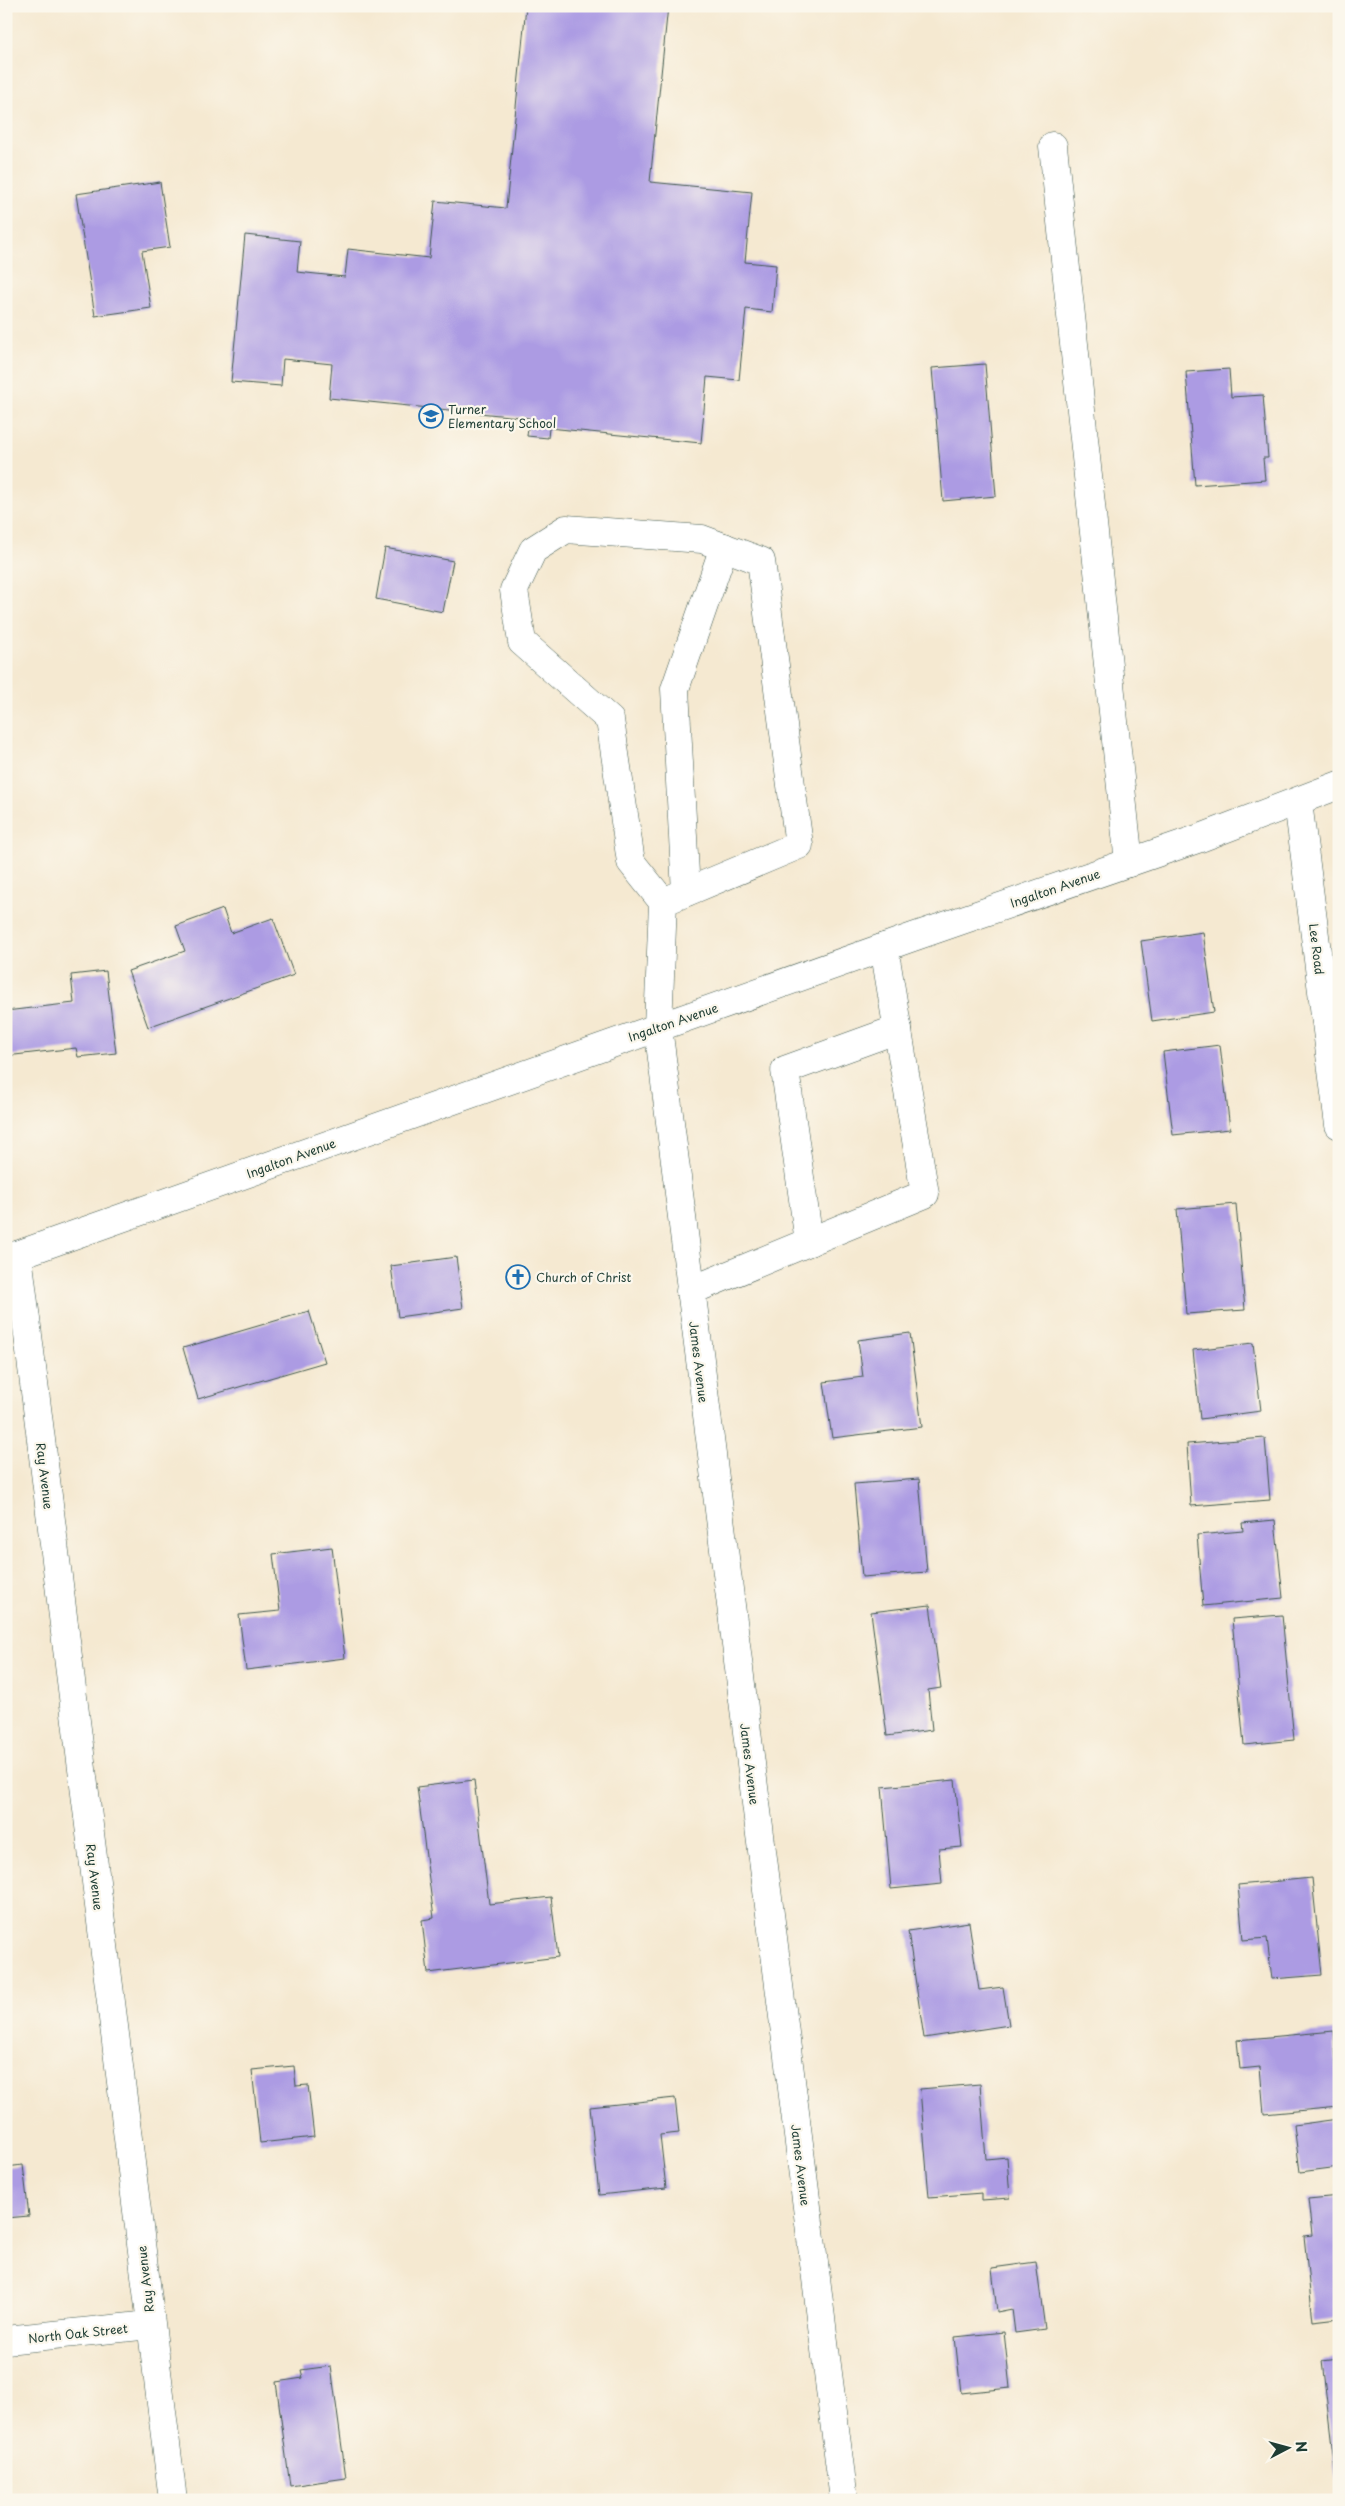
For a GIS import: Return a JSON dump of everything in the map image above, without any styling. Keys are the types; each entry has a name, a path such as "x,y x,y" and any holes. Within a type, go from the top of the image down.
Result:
{"street":[{"path":"1053,146 1129,863"},
{"path":"566,530 702,539 761,561 798,845 674,897 631,862 610,720 522,642 514,590 533,550 566,530"},
{"name":"James Avenue","path":"724,547 675,689 674,897 658,1027 844,2500"},
{"name":"Ingalton Avenue","path":"12,1257 884,947 1129,863 1298,802 1339,785"},
{"name":"Lee Road","path":"1298,802 1339,1125"},
{"path":"690,1291 925,1194 884,947"},
{"path":"809,1242 785,1070 898,1029"},
{"name":"Ray Avenue","path":"12,1257 173,2500"},
{"name":"North Oak Street","path":"6,2340 150,2326"}],"building":[{"path":"526,6 668,6 650,182 752,192 745,262 776,265 772,312 746,309 739,380 707,377 701,443 549,428 548,438 527,436 529,418 329,398 332,364 283,359 281,386 231,382 245,235 300,241 297,272 345,277 348,249 429,258 435,201 506,208"},
{"path":"160,182 170,247 142,251 151,308 95,316 76,194"},
{"path":"985,364 996,496 943,501 932,368"},
{"path":"1229,369 1231,397 1263,395 1268,458 1263,458 1265,480 1195,485 1186,372"},
{"path":"385,548 453,561 443,612 376,599"},
{"path":"223,909 231,933 273,918 294,975 148,1027 128,971 185,951 176,926"},
{"path":"1203,932 1214,1012 1152,1021 1141,941"},
{"path":"106,971 116,1053 78,1057 76,1048 6,1056 6,1011 74,1003 71,975"},
{"path":"1220,1045 1230,1129 1173,1135 1163,1052"},
{"path":"1236,1204 1245,1310 1186,1314 1177,1209"},
{"path":"456,1257 463,1308 398,1317 391,1266"},
{"path":"309,1311 325,1362 198,1399 183,1348"},
{"path":"910,1333 922,1427 832,1438 824,1382 863,1377 858,1340"},
{"path":"1253,1343 1261,1411 1200,1419 1193,1350"},
{"path":"1265,1438 1270,1500 1191,1506 1187,1444"},
{"path":"919,1479 927,1572 862,1577 854,1484"},
{"path":"1275,1520 1283,1598 1203,1606 1197,1535 1243,1531 1242,1523"},
{"path":"332,1547 345,1658 246,1670 239,1615 280,1611 273,1554"},
{"path":"930,1605 941,1688 928,1690 932,1730 887,1736 871,1612"},
{"path":"1282,1615 1294,1740 1244,1745 1232,1619"},
{"path":"474,1780 489,1904 551,1897 558,1957 428,1973 422,1920 434,1918 417,1787"},
{"path":"955,1780 962,1847 939,1849 942,1884 891,1889 882,1787"},
{"path":"1312,1878 1322,1975 1272,1979 1267,1938 1243,1940 1238,1885"},
{"path":"969,1922 979,1990 1003,1987 1009,2025 924,2038 908,1931"},
{"path":"1334,2031 1339,2107 1264,2114 1260,2067 1240,2069 1237,2040"},
{"path":"294,2066 296,2086 308,2085 314,2137 260,2143 252,2070"},
{"path":"980,2084 986,2159 1007,2157 1010,2198 982,2200 982,2193 929,2197 920,2089"},
{"path":"675,2098 679,2133 660,2135 666,2188 599,2195 590,2107"},
{"path":"1338,2119 1339,2167 1300,2172 1294,2125"},
{"path":"23,2165 29,2216 6,2218 6,2167"},
{"path":"1339,2196 1339,2318 1313,2321 1304,2236 1312,2235 1308,2199"},
{"path":"1036,2262 1045,2329 1015,2333 1012,2309 997,2312 992,2268"},
{"path":"1004,2332 1010,2388 961,2393 955,2337"},
{"path":"1339,2359 1339,2481 1336,2481 1322,2361"},
{"path":"331,2366 346,2478 290,2486 276,2382 303,2378 301,2370"}],"place":[{"name":"Turner Elementary School","path":"431,416"},
{"name":"Church of Christ","path":"518,1277"}]}
